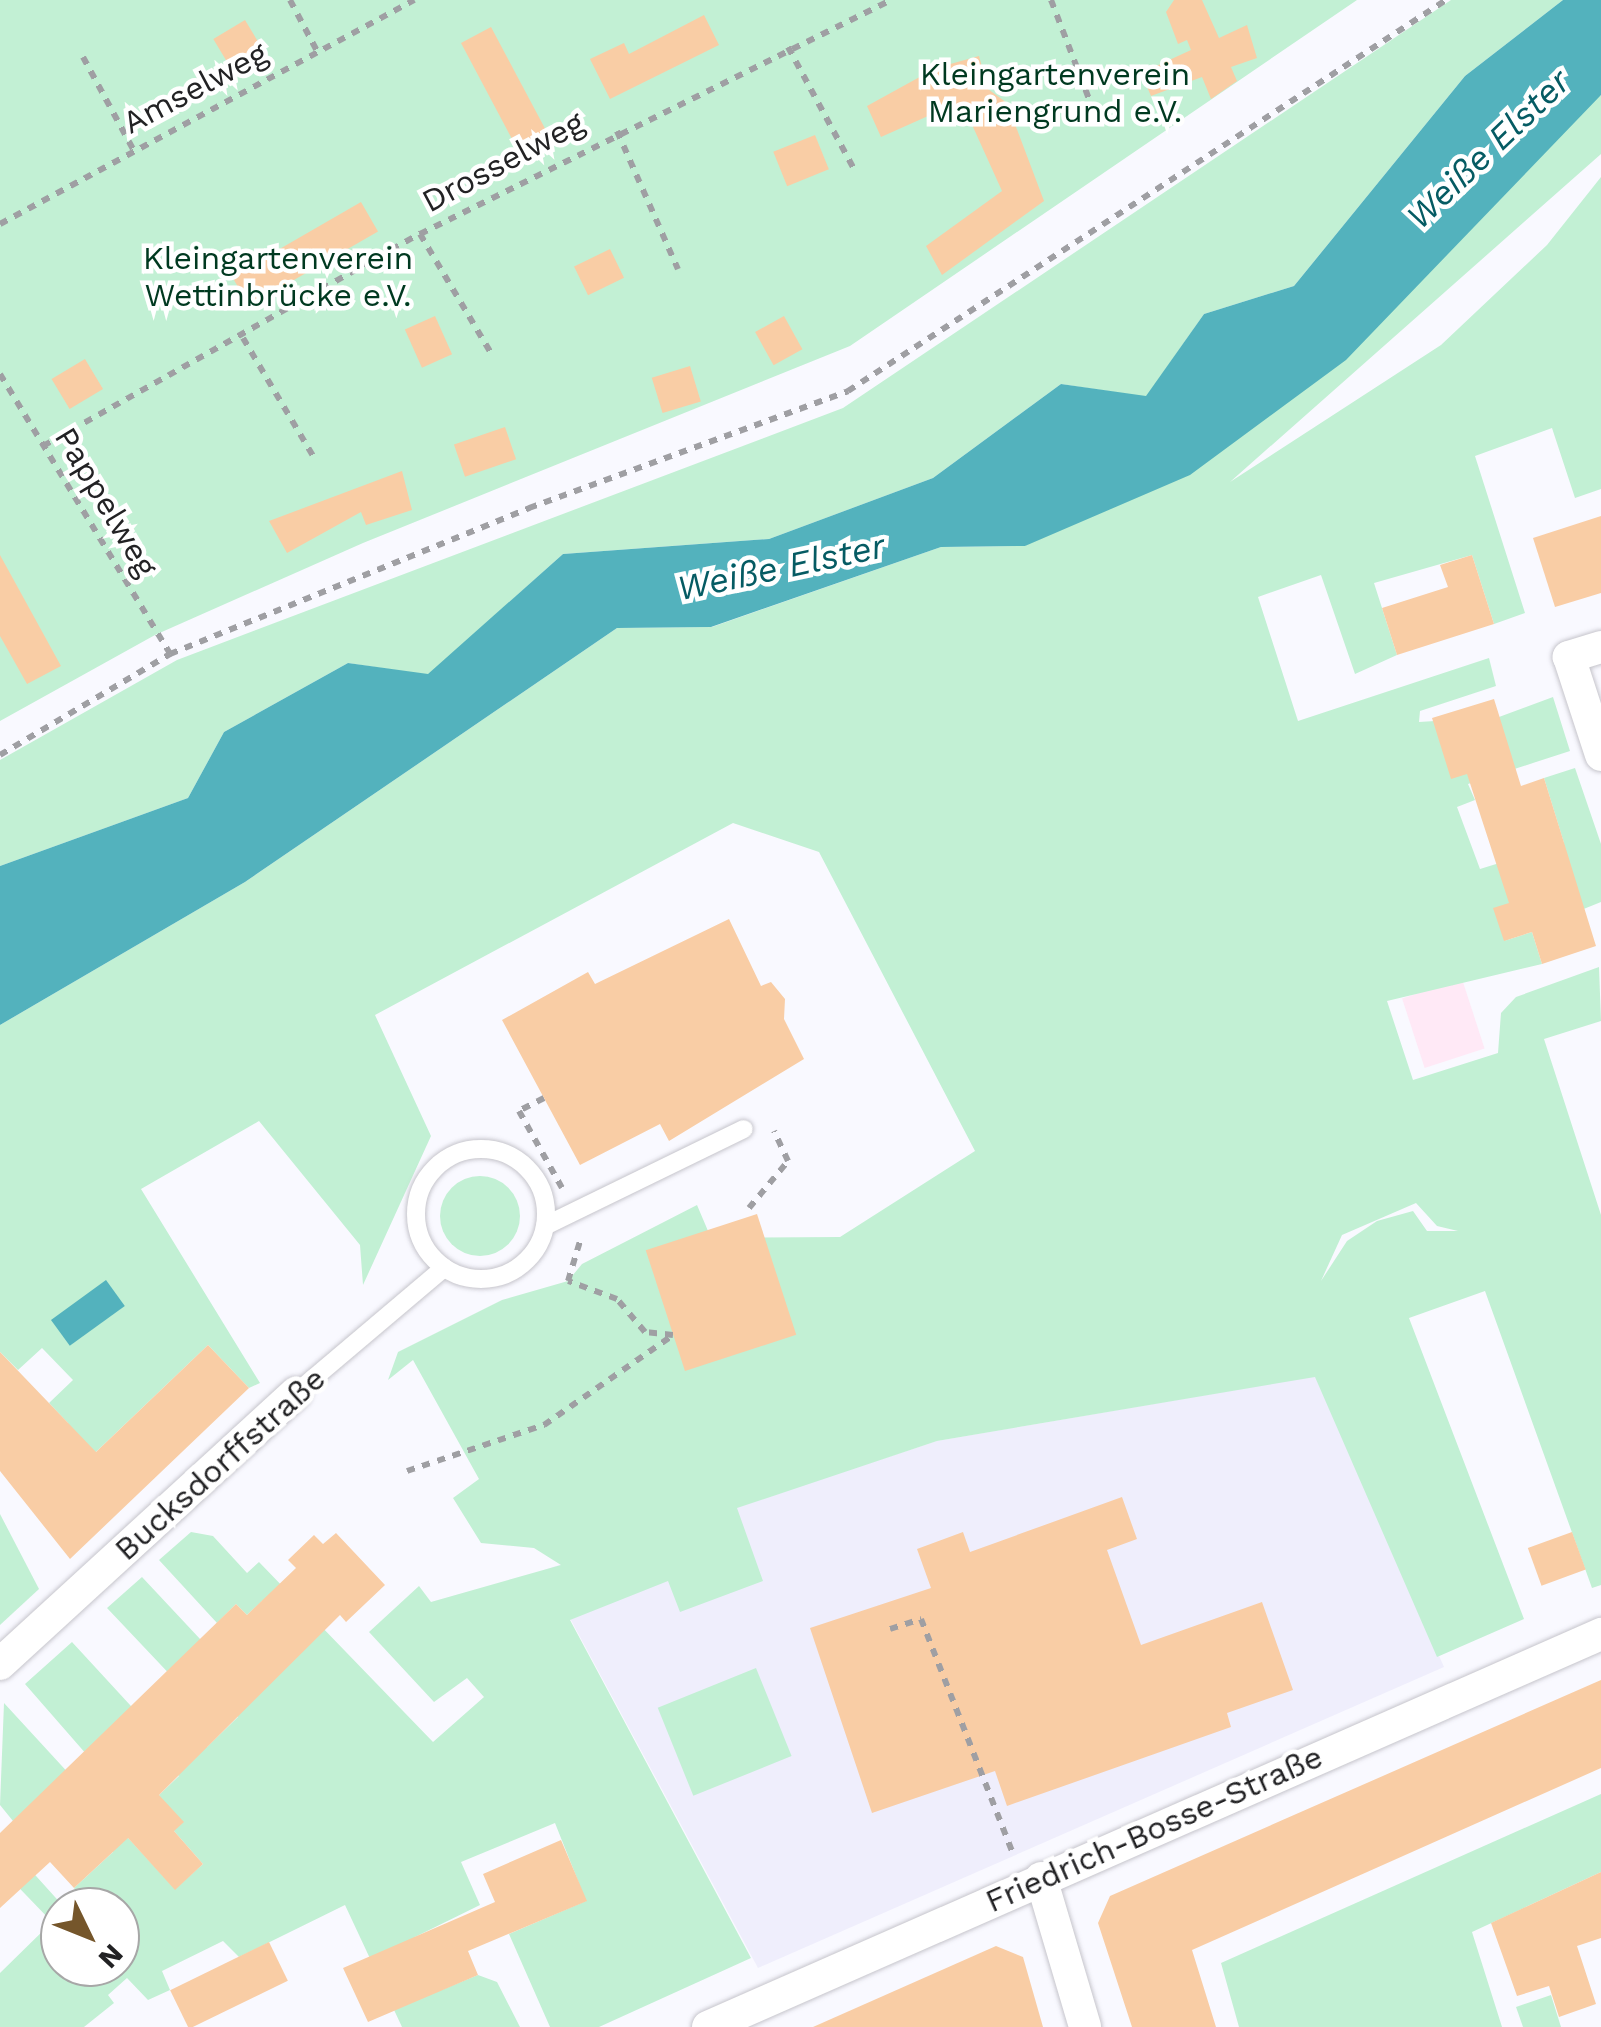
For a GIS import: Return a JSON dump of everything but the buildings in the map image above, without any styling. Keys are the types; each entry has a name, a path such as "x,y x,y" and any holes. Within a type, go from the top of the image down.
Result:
{"street":[{"path":"1601,646 1570,657 1601,754"},
{"name":"Bucksdorffstraße","path":"0,1664 296,1393"},
{"name":"Friedrich-Bosse-Straße","path":"708,2027 1601,1634"},
{"path":"1033,1882 1085,2027"}],"lane":[{"path":"545,1226 578,1216 744,1129"},
{"path":"494,1151 524,1165 542,1193 545,1226 538,1247 504,1275 462,1277 444,1268 420,1237 418,1197 426,1178 462,1152 494,1151"},
{"name":"Bucksdorffstraße","path":"296,1393 444,1268"}],"path":[{"path":"290,0 317,52"},
{"name":"Amselweg","path":"0,224 414,0"},
{"name":"Drosselweg","path":"43,446 243,338 420,234 617,131 891,0"},
{"path":"1051,0 1097,120"},
{"path":"0,755 170,654 529,508 848,390 1446,0"},
{"path":"788,47 854,168"},
{"path":"83,57 133,149"},
{"path":"617,131 678,270"},
{"path":"420,234 490,354"},
{"path":"243,338 313,456"},
{"name":"Pappelweg","path":"0,374 170,654"},
{"path":"407,1471 544,1425 673,1335 645,1332 616,1298 568,1281 578,1216 519,1111 544,1098"},
{"path":"749,1208 773,1178"},
{"path":"890,1629 921,1619 1033,1882"}],"shaded area":[{"path":"1462,979 1485,1048 1425,1068 1402,998"},
{"path":"1315,1376 1444,1667 758,1968 544,1570 937,1441"}],"green space":[{"name":"Kleingartenverein Wettinbrücke e.V.","path":"0,0 1357,0 850,346 363,543 155,635 0,721"},
{"path":"1451,0 1563,0 1465,76 1294,286 1204,314 1146,397 1061,384 933,478 769,539 563,554 428,675 348,663 224,732 188,798 0,866 0,760 177,660 843,408"},
{"path":"1601,95 1601,154 1230,482 1441,345 1547,245 1601,177 1601,489 1575,498 1552,428 1475,456 1525,613 1494,624 1472,555 1374,583 1397,655 1355,674 1321,575 1258,597 1298,721 1489,658 1496,686 1420,711 1419,722 1499,717 1553,697 1570,751 1468,784 1475,800 1457,807 1480,869 1564,843 1544,778 1575,768 1601,844 1601,902 1504,941 1532,932 1542,964 1387,1001 1413,1080 1498,1053 1501,1013 1516,997 1599,967 1601,1021 1544,1039 1601,1215 1601,1585 1592,1588 1485,1291 1409,1318 1524,1619 1437,1657 1315,1377 937,1441 737,1508 763,1581 680,1612 668,1581 570,1620 751,1958 599,2027 550,2027 509,1934 586,1901 555,1823 461,1862 480,1905 415,1937 439,1991 478,1975 497,1982 520,2027 402,2027 345,1905 239,1957 223,1941 162,1971 170,1990 148,2000 136,1987 140,1987 140,1887 75,1887 113,1852 13,1821 0,1805 4,1703 175,1889 203,1864 174,1831 159,1795 179,1776 126,1719 87,1755 25,1684 72,1642 165,1743 207,1747 238,1717 192,1669 177,1682 107,1608 142,1577 230,1671 263,1600 247,1615 236,1604 217,1623 159,1560 191,1532 213,1536 247,1573 259,1562 433,1742 484,1697 467,1678 434,1702 369,1632 419,1586 431,1602 561,1565 534,1548 481,1543 453,1498 479,1479 413,1360 388,1380 398,1352 502,1300 568,1281 582,1264 697,1205 711,1238 840,1237 975,1151 819,852 733,823 375,1015 431,1136 363,1285 360,1245 259,1121 141,1189 260,1383 249,1388 208,1345 76,1471 68,1423 49,1403 73,1380 42,1348 18,1370 0,1352 0,1025 245,882 617,628 712,627 941,547 1025,546","holes":["1416,1203 1437,1226 1458,1231 1427,1231 1413,1211 1377,1221 1347,1241 1321,1281 1342,1235"]},
{"path":"480,1176 495,1179 508,1188 517,1201 517,1231 508,1244 495,1253 480,1256 465,1253 452,1244 443,1231 440,1216 443,1201 452,1188 465,1179"},
{"path":"0,1514 39,1589 0,1625"},
{"path":"756,1668 792,1756 693,1796 658,1708"},
{"path":"1601,1794 1601,1872 1472,1932 1502,2027 1239,2027 1221,1963"},
{"path":"0,1836 46,1887 40,1887 40,1910 0,1868"},
{"path":"40,1934 40,1987 117,1987 108,1995 114,2003 84,2027 0,2027 0,1973"},
{"path":"1551,1995 1561,2027 1523,2027 1516,2007"}],"water":[{"name":"Weiße Elster","path":"1563,0 1601,0 1601,95 1346,360 1190,475 1025,546 941,547 711,627 617,628 245,882 0,1025 0,866 188,798 224,732 348,663 428,674 563,554 769,539 933,478 1061,384 1146,396 1204,314 1294,286 1465,76"},
{"path":"106,1280 125,1306 70,1346 51,1320"}],"park label":[{"name":"Kleingartenverein Mariengrund e.V.","path":"1055,94"}]}
